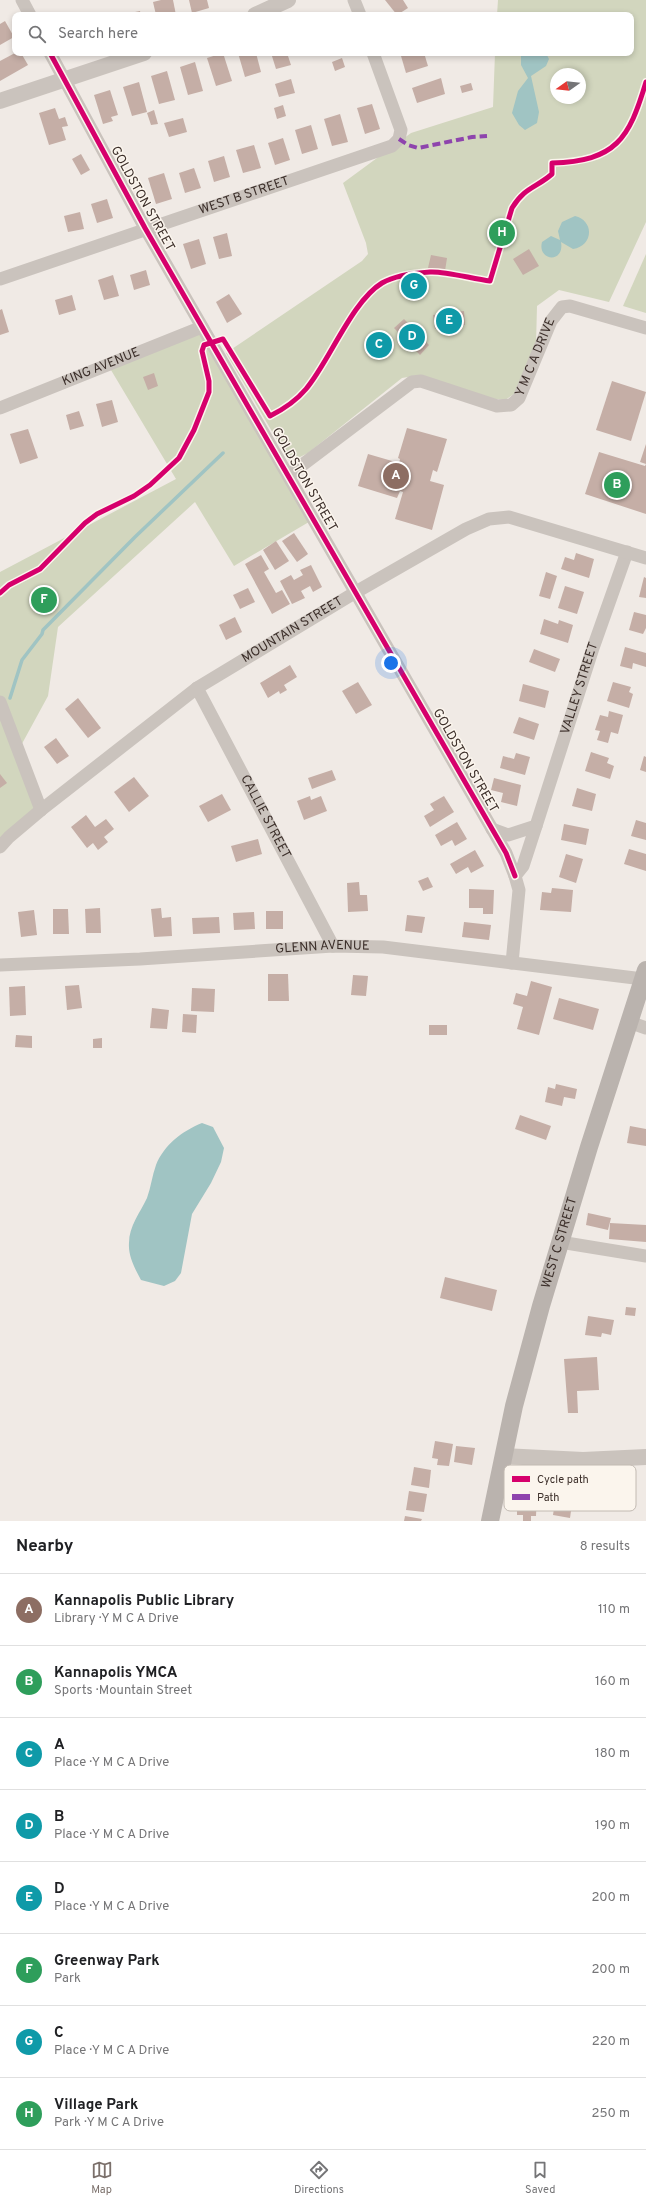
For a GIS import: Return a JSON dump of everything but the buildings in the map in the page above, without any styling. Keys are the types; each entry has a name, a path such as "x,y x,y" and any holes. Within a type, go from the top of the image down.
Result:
{"main road":[{"name":"WEST C STREET","path":"490,1521 514,1406 560,1242 644,974"}],"street":[{"path":"22,0 28,12"},
{"path":"262,12 288,0"},
{"path":"354,0 359,12"},
{"name":"GOLDSTON STREET","path":"52,56 145,228 506,853 515,876"},
{"path":"0,101 135,56"},
{"name":"WEST B STREET","path":"0,279 145,228 392,146 399,139 401,130 374,56"},
{"name":"Y M C A DRIVE","path":"289,476 412,382 421,381 497,406 510,405 519,398 552,321 562,307 570,306 646,328"},
{"name":"KING AVENUE","path":"0,408 202,327"},
{"name":"MOUNTAIN STREET","path":"0,847 40,810 197,688 356,592 466,530 489,519 509,517 524,520 646,558"},
{"name":"VALLEY STREET","path":"515,876 523,866 593,648 627,552"},
{"name":"CALLIE STREET","path":"197,688 333,946"},
{"path":"0,702 40,810"},
{"path":"492,830 508,835 536,826"},
{"path":"512,962 519,890 515,876"},
{"name":"GLENN AVENUE","path":"0,965 140,959 333,946 383,947 512,962 644,974"},
{"path":"629,1022 646,1028"},
{"path":"560,1242 646,1256"},
{"path":"503,1456 583,1460 646,1457"}],"green space":[{"path":"498,0 646,0 646,222 609,302 559,290 537,306 536,345 514,394 505,400 486,398 420,375 402,378 308,453 290,462 226,353 362,261 368,254 366,243 343,183 411,133 493,107 495,56 634,56 634,12 497,12"},
{"path":"646,254 646,313 623,306"},
{"path":"202,327 314,519 234,566 195,502 58,627 48,696 18,751 41,810 0,849 0,572 176,479 108,365"}],"water":[{"path":"521,56 548,56 549,59 546,66 531,76 539,112 537,123 525,130 519,125 512,113 518,91 528,78 521,65"},
{"path":"575,216 586,223 588,228 588,239 585,243 580,247 573,249 561,242 559,254 555,257 547,256 543,253 542,242 551,236 560,240 558,231 562,222"},
{"path":"202,1123 213,1127 224,1148 221,1162 211,1183 192,1214 181,1273 175,1281 164,1286 141,1280 131,1258 129,1237 133,1225 147,1198 156,1165 164,1151 174,1140 188,1130"}],"waterway":[{"path":"10,698 22,660 42,634 43,630 135,537 223,453"}],"marked path":[{"path":"399,139 408,145 418,148 472,137 487,136"}],"cycle path":[{"path":"52,56 145,228 506,853 515,876"},
{"path":"0,593 9,585 40,569 85,523 97,514 134,496 150,485 179,458 194,430 209,392 209,381 202,351 204,345 223,339 270,416 280,411 294,401 306,389 361,303 382,283 399,276 430,272 490,281 512,208 517,201 526,192 552,174 552,163 591,158 605,152 617,143 626,132 633,118 646,82"}],"place":[{"name":"Village Park","path":"502,233"},
{"name":"C","path":"414,286"},
{"name":"D","path":"449,321"},
{"name":"B","path":"412,337"},
{"name":"A","path":"379,345"},
{"name":"Kannapolis Public Library","path":"396,476"},
{"name":"Kannapolis YMCA","path":"617,485"},
{"name":"Greenway Park","path":"44,600"}]}
